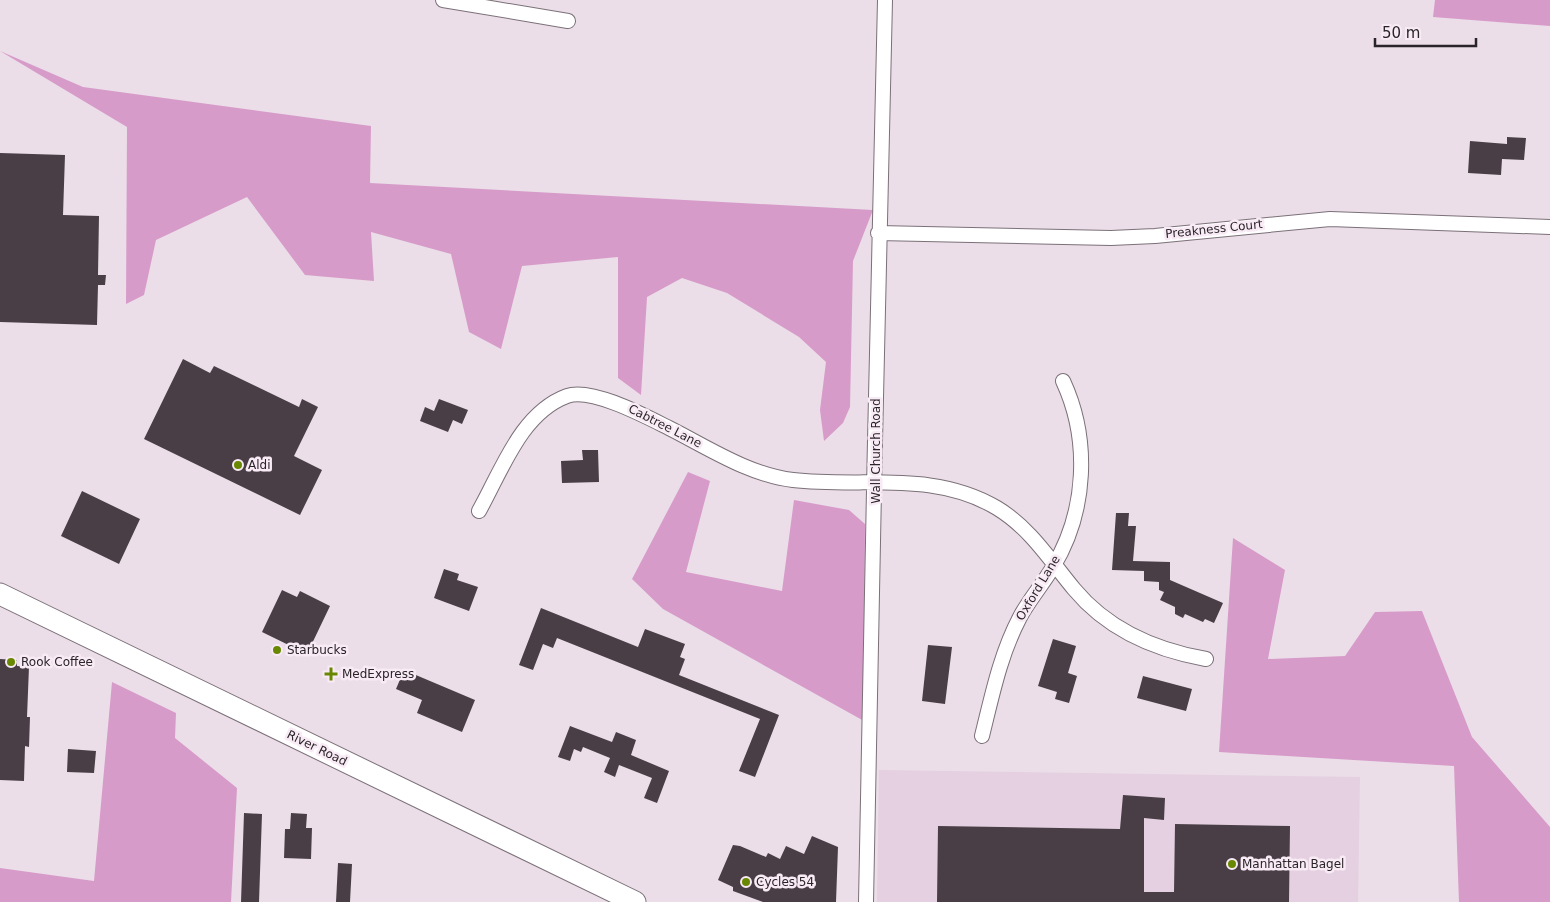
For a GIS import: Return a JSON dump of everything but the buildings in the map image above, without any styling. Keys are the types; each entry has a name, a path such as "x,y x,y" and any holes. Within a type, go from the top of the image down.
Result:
{"highway":[{"name":"River Road","path":"0,594 635,902"}],"street":[{"path":"443,0 568,21"},
{"name":"Wall Church Road","path":"866,902 876,481 875,358 885,0"},
{"name":"Preakness Court","path":"878,233 1111,238 1330,219 1550,227"},
{"name":"Oxford Lane","path":"982,736 997,674 1009,640 1020,616 1054,565 1072,523 1081,488 1080,444 1077,421 1073,402 1063,381"},
{"name":"Cabtree Lane","path":"479,511 523,431 543,408 569,395 590,397 623,405 744,466 792,480 876,481 934,485 976,497 997,508 1018,523 1033,537 1077,592 1119,628 1155,647 1206,659"}],"shaded area":[{"path":"1435,0 1550,0 1550,26 1433,17"},
{"path":"0,51 83,87 371,126 370,183 873,210 853,261 850,407 843,423 824,441 820,410 826,362 799,337 727,293 682,278 647,297 641,395 618,378 618,257 522,266 501,349 469,332 451,254 371,232 374,281 305,275 247,197 156,240 144,295 126,304 127,127"},
{"path":"688,472 710,481 686,572 782,591 794,500 849,510 865,524 864,721 663,609 632,579"},
{"path":"1233,538 1285,570 1268,659 1345,656 1375,612 1422,611 1472,737 1550,827 1550,902 1459,902 1454,766 1219,752"},
{"path":"112,682 176,713 175,738 237,788 231,902 0,902 0,868 94,881"},
{"path":"879,770 1360,777 1358,902 877,902"}],"place":[{"name":"Aldi","path":"238,465"},
{"name":"Starbucks","path":"277,650"},
{"name":"Rook Coffee","path":"11,662"},
{"name":"MedExpress","path":"331,674"},
{"name":"Manhattan Bagel","path":"1232,864"},
{"name":"Cycles 54","path":"746,882"}]}
